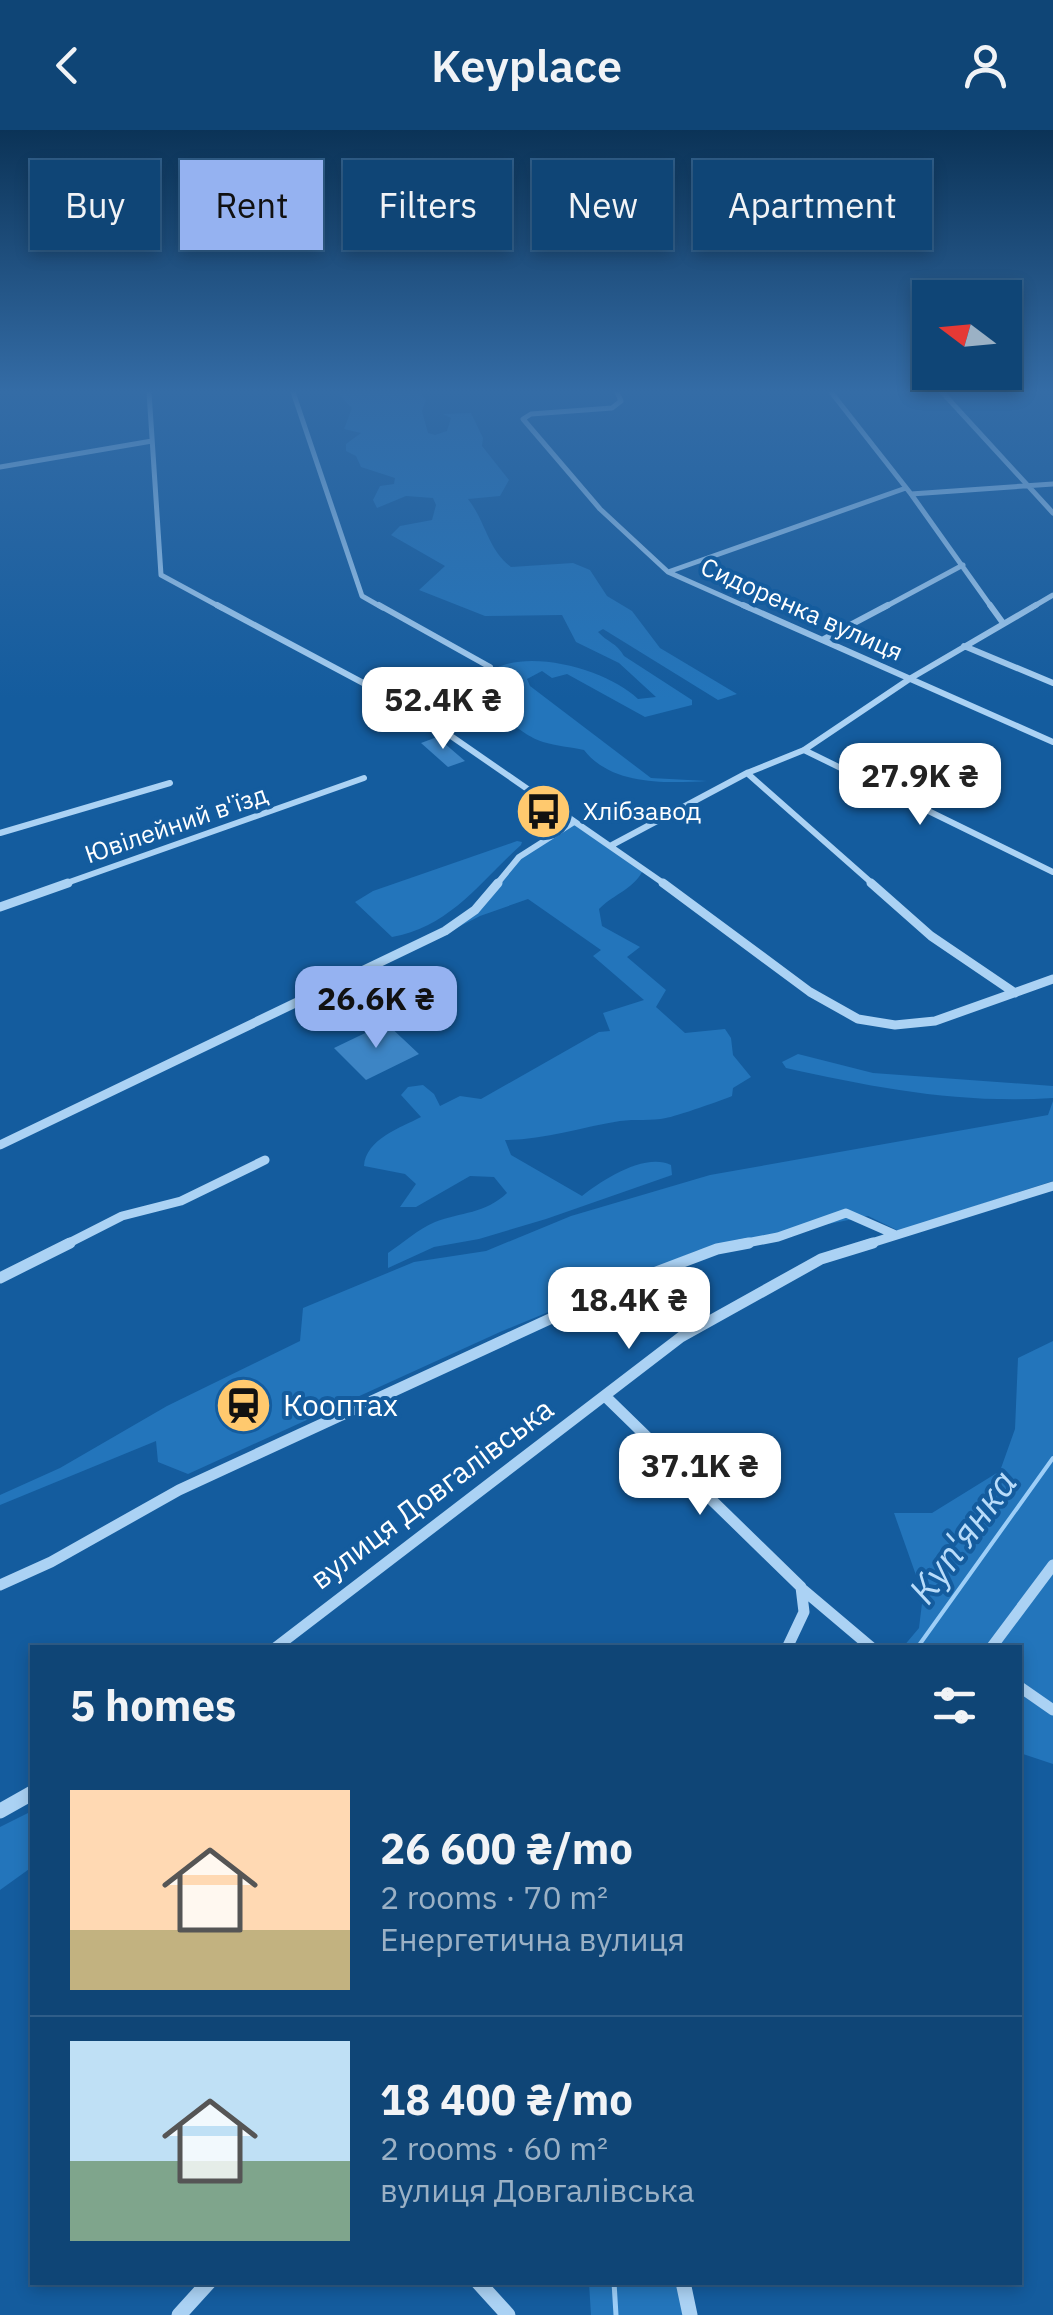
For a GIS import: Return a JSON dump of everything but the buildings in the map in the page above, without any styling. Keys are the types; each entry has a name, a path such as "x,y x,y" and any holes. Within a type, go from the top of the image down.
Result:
{"street":[{"path":"156,494 161,575 412,709 612,845 810,992 858,1019 895,1025 935,1021 1053,978"},
{"path":"327,494 362,596 490,667"},
{"name":"Сидоренка вулиця","path":"587,494 668,572 1053,742"},
{"path":"668,572 896,494"},
{"path":"911,494 1004,623"},
{"path":"1035,494 1053,513"},
{"path":"824,639 963,564"},
{"path":"612,845 747,774 804,750 911,678 1053,595"},
{"path":"964,646 1053,682"},
{"path":"804,750 1053,872"},
{"path":"747,774 931,936 1015,993"},
{"name":"Ювілейний в'їзд","path":"0,907 364,778"},
{"path":"0,833 170,783"},
{"path":"0,1146 446,931 475,910 519,857 574,822"},
{"path":"0,1278 122,1216 181,1202 264,1160"},
{"name":"вулиця Довгалівська","path":"279,1645 606,1397 680,1336 820,1259 1053,1186"},
{"path":"0,1585 51,1562 180,1490 630,1282 717,1248 778,1237 846,1213 896,1235"},
{"path":"606,1397 800,1588 868,1645"},
{"path":"993,1645 1053,1564"},
{"path":"788,1645 804,1612 800,1588"},
{"path":"1022,1688 1053,1710"},
{"path":"0,1811 30,1795"},
{"path":"179,2315 207,2285"},
{"path":"481,2285 508,2315"},
{"path":"684,2285 690,2315"}],"shaded area":[{"path":"376,494 501,494 468,499 492,544 511,567 573,563 590,570 607,596 632,611 660,648 737,694 718,700 603,629 598,632 624,656 692,700 692,705 645,717 567,674 552,678 542,671 527,679 530,686 651,778 707,781 641,780 609,770 584,750 543,742 509,724 482,727 473,716 487,701 482,691 483,677 498,667 517,662 562,664 606,678 638,699 656,697 619,663 576,642 562,615 485,616 419,590 445,566 391,535 400,526 432,520 436,505 433,498 406,496 377,508 373,500"},
{"path":"574,822 644,868 630,886 599,909 602,926 640,947 627,957 666,990 656,1007 685,1033 725,1029 731,1038 733,1055 751,1077 733,1088 732,1096 671,1117 620,1121 548,1136 505,1140 511,1155 582,1196 612,1176 649,1162 671,1165 672,1175 546,1219 479,1239 434,1247 388,1268 388,1253 423,1228 481,1209 507,1193 494,1177 470,1176 416,1207 400,1207 416,1184 405,1174 364,1166 377,1142 421,1117 401,1095 408,1087 423,1085 440,1106 460,1096 481,1099 599,1032 610,1031 603,1013 644,1000 593,956 601,950 528,899 480,916 330,992 475,911 518,858"},
{"path":"517,841 521,845 463,901 413,932 392,937 355,902 373,891"},
{"path":"798,1054 873,1073 1053,1086 1053,1098 985,1099 886,1088 786,1068 782,1062"},
{"path":"1053,1101 1053,1181 899,1231 868,1216 696,1251 500,1332 188,1474 158,1462 156,1441 0,1505 0,1495 60,1468 167,1406 300,1341 303,1308 414,1262 486,1251 571,1216 710,1175 1048,1115"},
{"path":"1053,1341 1053,1764 1022,1754 1022,1645 905,1645 919,1628 923,1595 894,1513 932,1513 1000,1471 1015,1429 1018,1358"},
{"path":"30,1812 30,1868 0,1890 0,1827"},
{"path":"589,2285 683,2285 690,2315 591,2315"}],"waterway":[{"name":"Куп'янка","path":"919,1645 1053,1458"},
{"name":"Куп'янка","path":"614,2285 616,2315"}],"place":[{"name":"Хлібзавод","path":"544,811"},
{"name":"Кооптах","path":"244,1406"}]}
